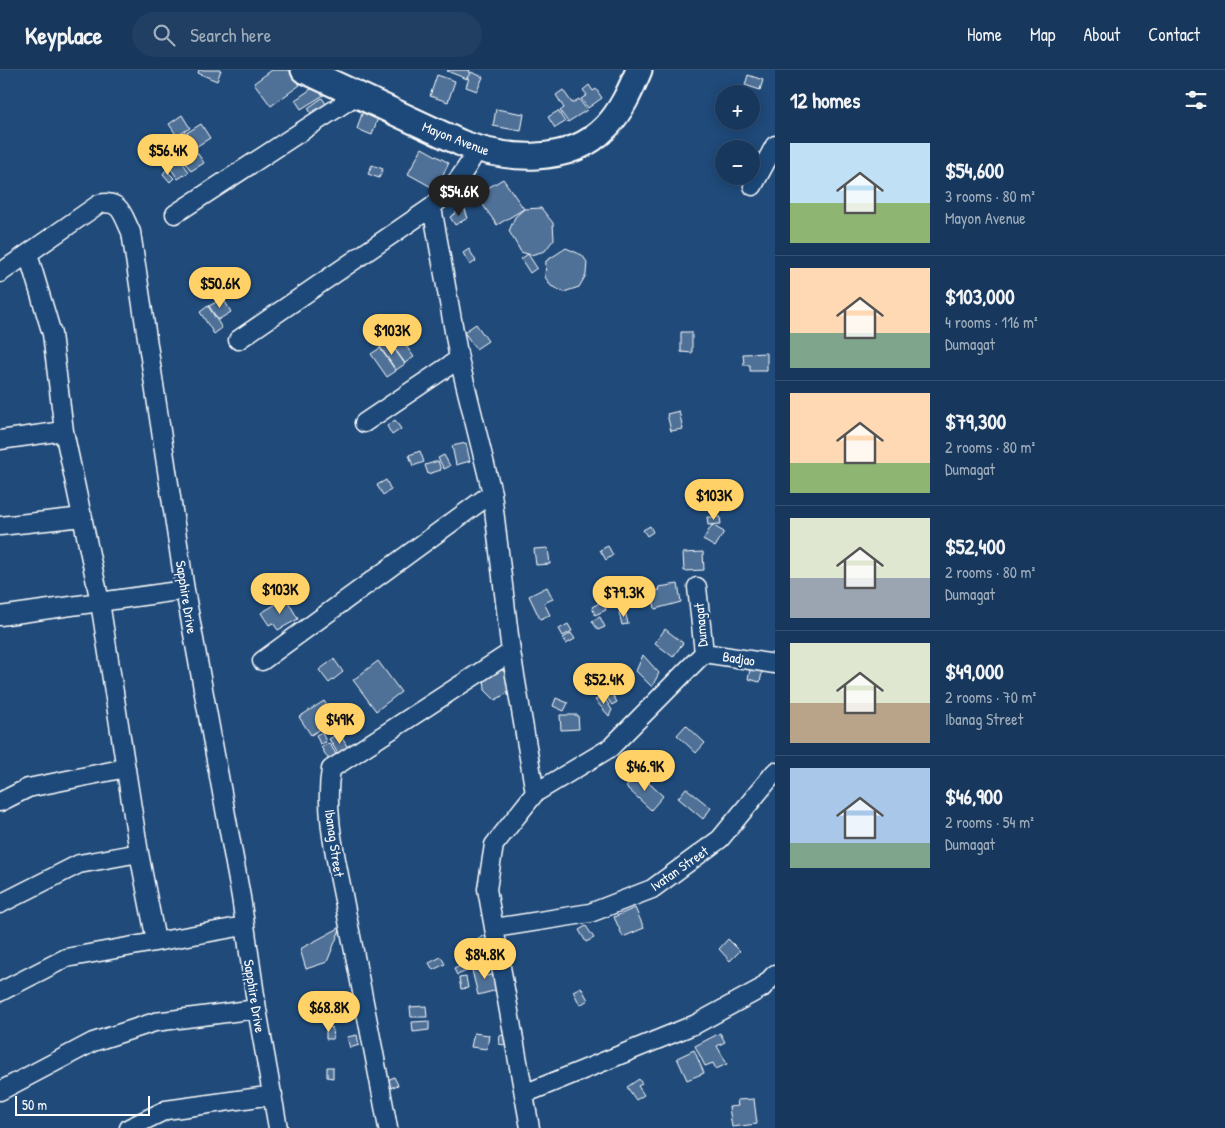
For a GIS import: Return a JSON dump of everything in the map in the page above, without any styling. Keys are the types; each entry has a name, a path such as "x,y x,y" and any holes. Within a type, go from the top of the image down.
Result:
{"main road":[{"name":"Mayon Avenue","path":"304,70 477,149 513,155 543,155 570,150 585,144 606,127 615,115 639,70"}],"street":[{"path":"175,214 357,95"},
{"path":"753,186 775,145"},
{"path":"238,340 432,207 458,182 477,149"},
{"name":"Sapphire Drive","path":"0,274 99,204 109,202 118,206 131,232 185,590 241,897 256,1009 278,1128"},
{"path":"432,207 459,359 492,493 511,652 536,793"},
{"path":"28,254 52,334 64,431 100,602 139,853 156,941"},
{"path":"364,423 459,359"},
{"path":"0,440 64,431"},
{"path":"262,661 492,493"},
{"path":"0,526 83,517"},
{"name":"Dumagat","path":"530,1128 487,889 494,845 536,793 610,748 704,653 697,588"},
{"path":"0,616 185,590"},
{"name":"Ibanag Street","path":"388,1128 337,861 328,784 331,769 511,652"},
{"name":"Badjao","path":"704,653 775,664"},
{"path":"0,802 28,788 126,768"},
{"name":"Ivatan Street","path":"495,928 590,913 652,889 720,839 775,772"},
{"path":"0,904 78,864 139,853"},
{"path":"0,992 66,958 244,926"},
{"path":"524,1094 696,1024 762,988 775,974"},
{"path":"0,1092 92,1042 155,1022 256,1009"},
{"path":"129,1128 166,1110 273,1095"}],"building":[{"path":"199,70 221,70 217,81 198,73"},
{"path":"272,70 289,70 300,85 271,106 254,83"},
{"path":"448,70 470,70 467,79"},
{"path":"471,72 483,77 477,91 466,87"},
{"path":"437,75 455,81 448,102 430,96"},
{"path":"748,75 763,80 760,90 760,85 745,85"},
{"path":"320,83 327,93 301,109 295,100"},
{"path":"589,85 593,91 596,89 602,98 588,108 581,99 587,95 583,90"},
{"path":"563,90 572,103 579,99 587,110 568,122 560,111 564,108 556,95"},
{"path":"322,98 327,105 312,115 308,108"},
{"path":"364,107 380,112 372,135 357,129"},
{"path":"496,109 524,114 521,131 493,126"},
{"path":"558,111 565,122 555,128 548,117"},
{"path":"182,115 190,128 177,136 169,124"},
{"path":"201,124 210,138 194,148 185,134"},
{"path":"184,137 192,149 187,152 179,140"},
{"path":"422,148 449,163 435,189 408,174"},
{"path":"196,151 204,163 191,171 183,159"},
{"path":"180,159 189,172 178,179 169,166"},
{"path":"372,165 383,169 379,178 368,174"},
{"path":"166,170 174,178 170,182 163,174"},
{"path":"503,179 524,209 497,225 476,195"},
{"path":"464,207 468,218 455,225 450,217"},
{"path":"541,208 553,223 554,239 545,251 531,255 521,252 509,231 515,217 524,209"},
{"path":"566,248 582,255 587,262 586,275 579,287 564,292 551,286 545,277 546,261"},
{"path":"469,249 476,261 470,265 463,253"},
{"path":"528,254 537,268 530,273 521,259"},
{"path":"223,298 231,312 218,320 209,306"},
{"path":"208,306 222,328 214,334 200,312"},
{"path":"476,324 488,341 476,349 464,332"},
{"path":"681,332 692,332 692,353 681,352"},
{"path":"398,335 414,357 405,363 389,341"},
{"path":"389,341 405,364 396,370 380,347"},
{"path":"380,348 396,371 387,377 371,354"},
{"path":"767,353 767,371 750,371 750,365 744,365 743,354"},
{"path":"679,411 683,429 671,431 667,414"},
{"path":"395,420 401,429 392,435 387,426"},
{"path":"466,443 470,461 456,465 452,446"},
{"path":"420,451 424,462 413,466 409,455"},
{"path":"444,455 450,466 444,469 438,458"},
{"path":"438,461 441,470 428,474 425,465"},
{"path":"386,480 391,490 383,495 377,485"},
{"path":"692,481 702,483 699,495 689,493"},
{"path":"739,490 740,500 715,502 714,492"},
{"path":"707,517 720,517 721,524 708,525"},
{"path":"712,525 724,532 715,547 703,540"},
{"path":"650,526 653,532 647,536 643,530"},
{"path":"608,546 613,555 606,560 600,550"},
{"path":"548,548 550,564 536,565 534,549"},
{"path":"703,552 704,570 684,571 683,553"},
{"path":"678,584 681,602 655,609 652,591 660,590 659,587"},
{"path":"547,587 553,599 544,603 550,615 540,619 529,596"},
{"path":"286,598 298,619 278,630 273,623 269,625 261,613"},
{"path":"603,601 606,610 595,615 592,607"},
{"path":"625,610 628,624 622,625 619,612"},
{"path":"600,617 605,627 598,630 592,621"},
{"path":"568,624 572,631 563,636 559,629"},
{"path":"665,629 683,643 673,657 655,643"},
{"path":"571,633 575,639 566,644 563,638"},
{"path":"643,655 659,673 652,687 636,671"},
{"path":"334,659 343,672 329,683 319,670"},
{"path":"378,661 401,692 376,711 353,680"},
{"path":"751,665 763,668 760,682 748,679"},
{"path":"503,670 515,689 495,700 485,690 484,673"},
{"path":"608,687 617,702 612,705 602,691"},
{"path":"603,696 612,710 609,716 595,700"},
{"path":"556,698 568,703 564,711 553,706"},
{"path":"324,701 336,719 311,735 299,717"},
{"path":"560,715 578,715 579,729 561,730"},
{"path":"686,725 705,743 696,753 677,735"},
{"path":"322,732 326,742 320,744 316,735"},
{"path":"339,733 350,751 340,757 329,739"},
{"path":"329,743 338,757 330,762 321,747"},
{"path":"639,774 663,796 651,810 626,787"},
{"path":"686,788 711,808 703,819 678,798"},
{"path":"635,908 644,928 623,937 614,917"},
{"path":"586,926 594,938 586,942 579,930"},
{"path":"341,927 327,962 306,969 300,949"},
{"path":"484,935 488,940 482,945 478,939"},
{"path":"728,939 740,951 730,961 719,949"},
{"path":"441,957 445,964 433,970 429,963"},
{"path":"483,963 486,976 495,974 505,988 478,995 471,966"},
{"path":"464,964 467,971 457,975 454,969"},
{"path":"466,977 468,988 461,989 459,978"},
{"path":"581,987 588,1000 580,1005 573,991"},
{"path":"426,1006 427,1017 411,1017 410,1007"},
{"path":"429,1021 429,1030 413,1032 412,1022"},
{"path":"326,1027 332,1027 333,1039 326,1039"},
{"path":"474,1033 489,1035 487,1049 471,1047"},
{"path":"720,1033 725,1042 717,1046 727,1064 716,1069 713,1063 705,1066 695,1046"},
{"path":"357,1035 359,1045 350,1048 347,1037"},
{"path":"500,1035 511,1037 510,1046 499,1044"},
{"path":"694,1050 704,1073 687,1080 677,1058"},
{"path":"327,1067 333,1067 333,1078 327,1077"},
{"path":"394,1077 398,1085 390,1088 386,1081"},
{"path":"639,1079 642,1084 638,1086 644,1095 636,1100 627,1087"},
{"path":"754,1099 757,1124 732,1127 729,1107 738,1106 737,1100"}]}
